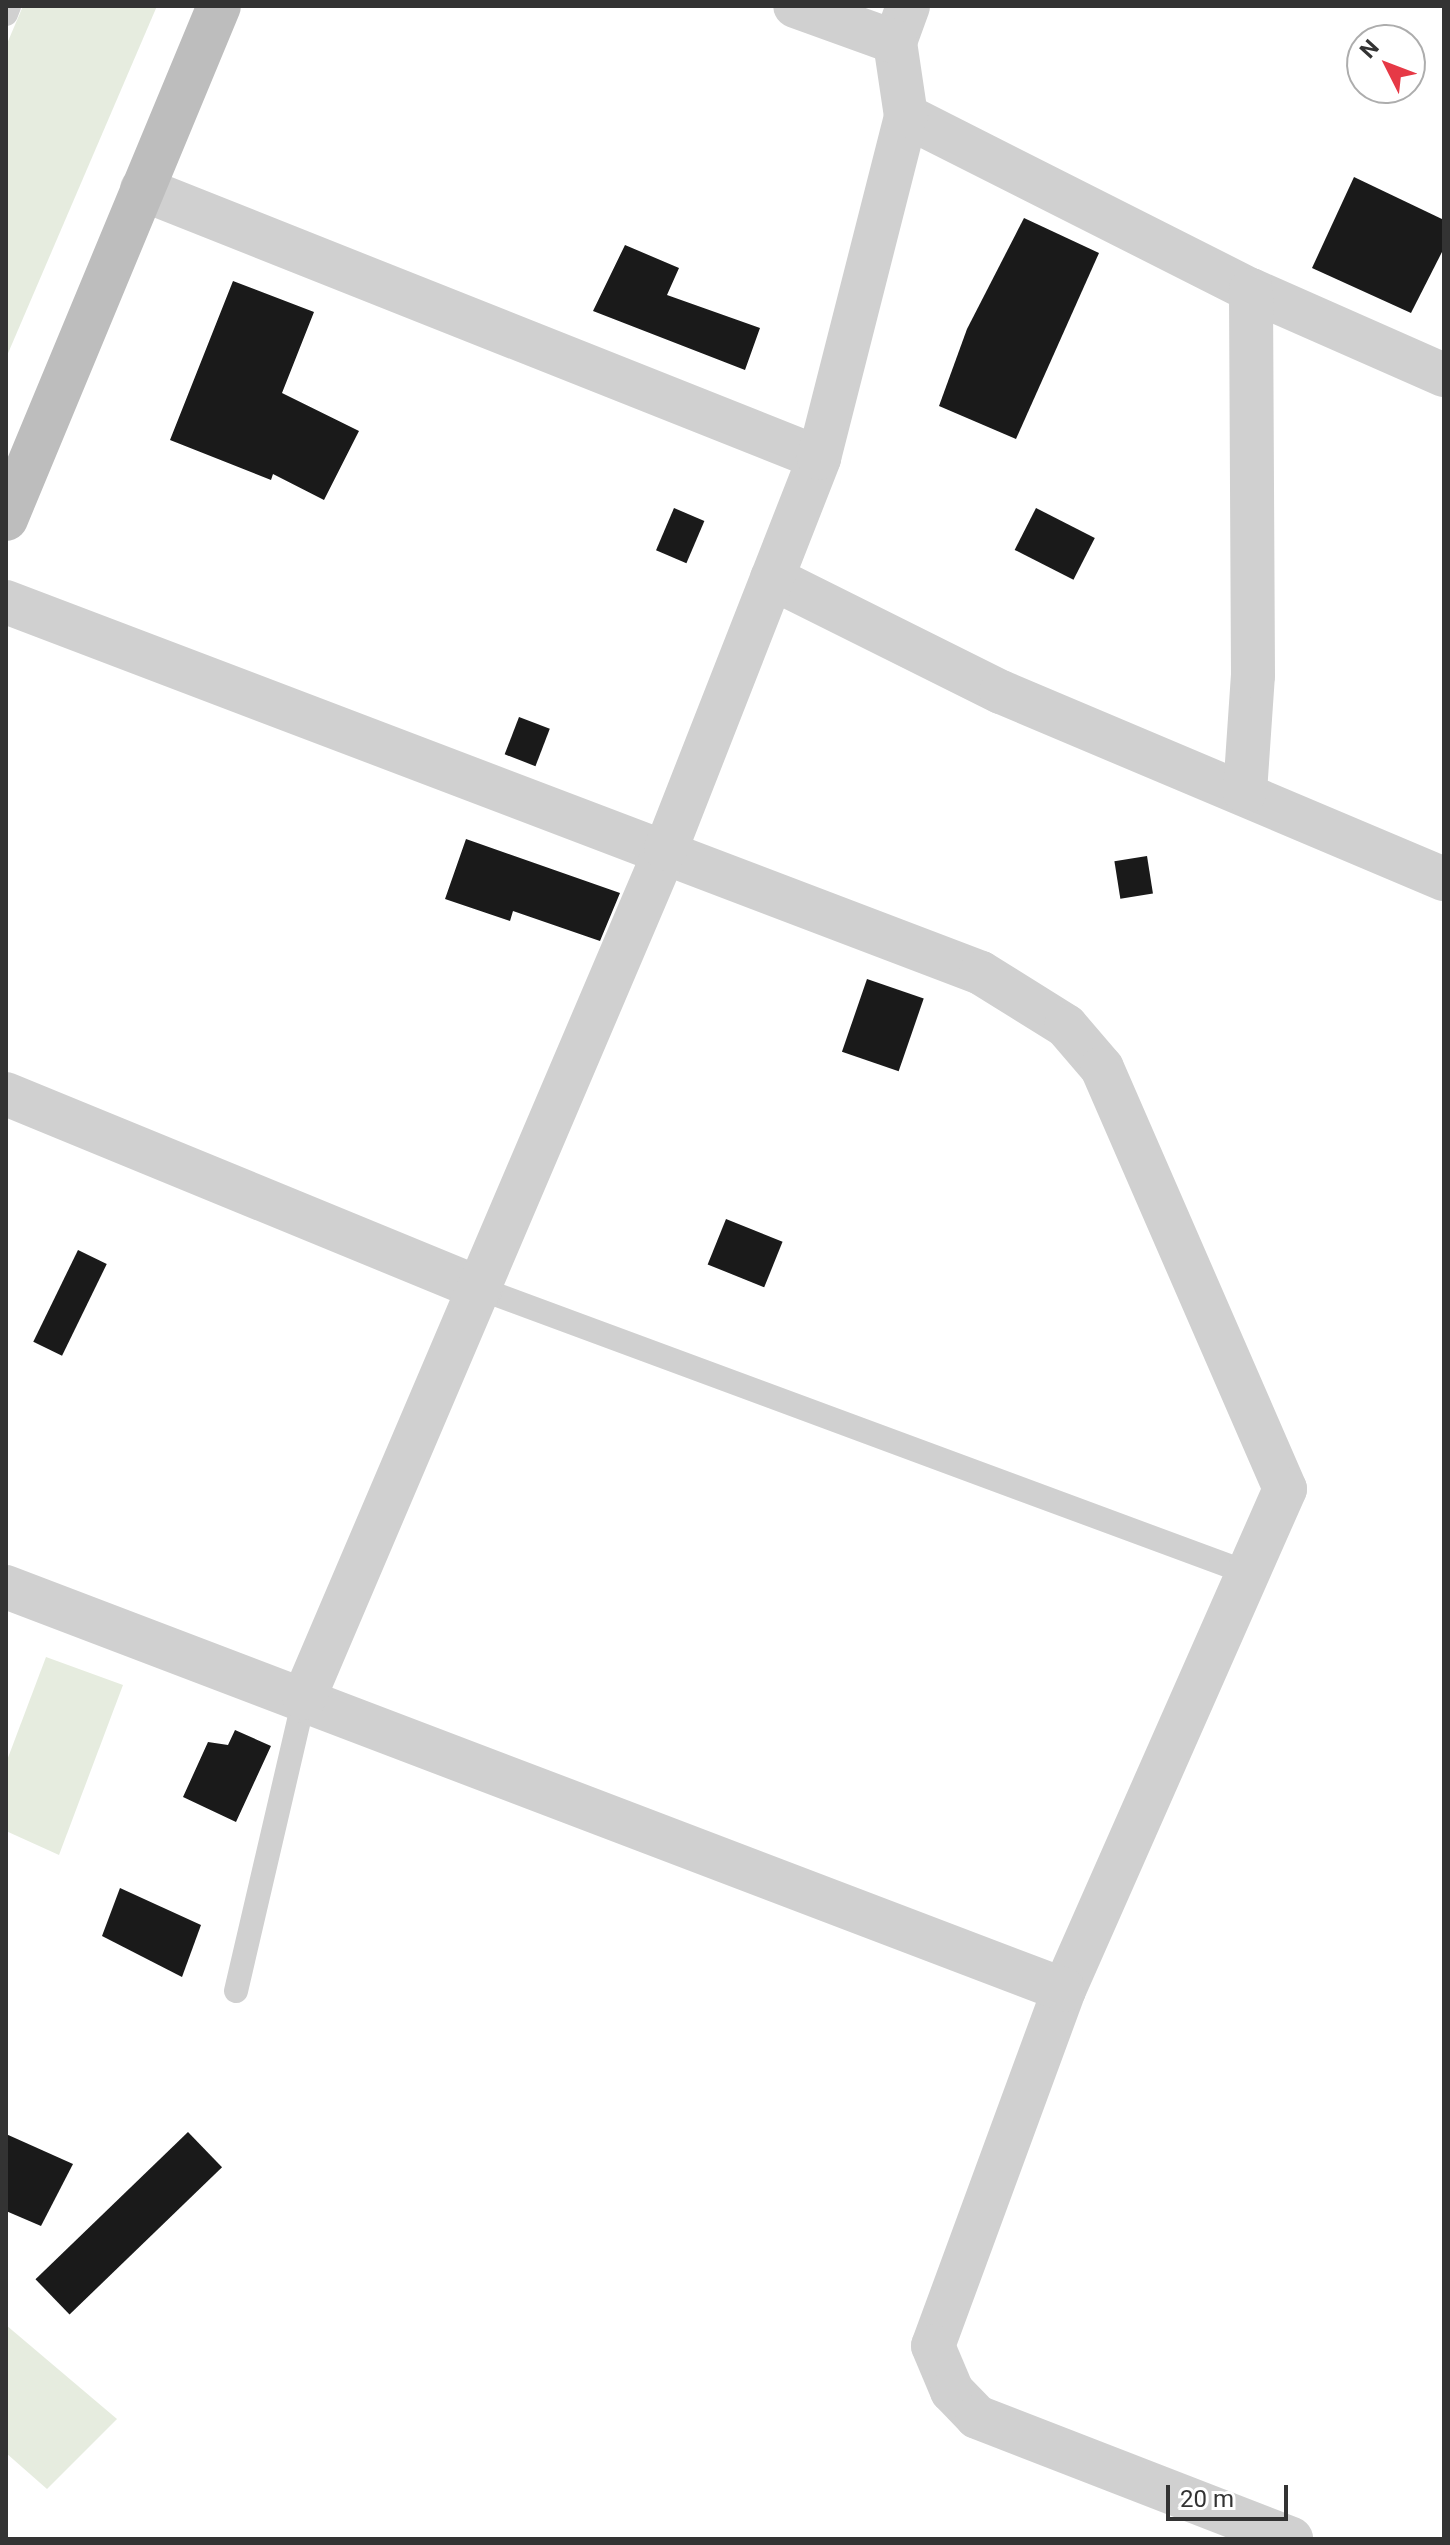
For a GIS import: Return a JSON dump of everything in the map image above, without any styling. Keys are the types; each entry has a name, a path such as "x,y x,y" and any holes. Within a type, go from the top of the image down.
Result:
{"street":[{"path":"6,519 219,6"},
{"path":"304,1698 666,849 819,458 906,116 902,24 795,6"},
{"path":"906,116 1251,290 1444,375"},
{"path":"142,189 819,458"},
{"path":"1245,792 1253,676 1251,290"},
{"path":"772,578 1001,692 1245,792 1444,879"},
{"path":"6,602 666,849 981,973 1066,1026 1102,1068 1285,1489 1064,1990 933,2346 952,2391 977,2417 1291,2539"},
{"path":"6,1094 481,1289"},
{"path":"6,1587 1064,1990"}],"lane":[{"path":"6,14 9,6"},
{"path":"481,1289 1248,1573"},
{"path":"236,1991 304,1698"}],"shaded area":[{"path":"23,6 157,6 6,358 6,46"},
{"path":"46,1657 123,1685 59,1855 6,1831 6,1763"},
{"path":"6,2325 117,2419 47,2489 6,2453"}],"building":[{"path":"1354,177 1444,220 1444,248 1411,313 1312,268"},
{"path":"1024,218 1099,253 1016,439 939,406 967,329"},
{"path":"625,245 679,268 667,295 760,328 745,370 593,311"},
{"path":"233,281 314,312 282,393 359,431 324,500 273,474 271,480 170,440"},
{"path":"674,508 704,521 686,563 656,550"},
{"path":"1036,508 1095,538 1073,580 1015,550"},
{"path":"519,717 550,729 535,766 505,754"},
{"path":"466,839 620,893 600,941 513,911 510,921 445,899"},
{"path":"1147,856 1153,894 1120,899 1114,861"},
{"path":"867,979 924,999 899,1071 842,1052"},
{"path":"726,1219 783,1242 764,1287 708,1264"},
{"path":"78,1250 107,1264 62,1356 33,1342"},
{"path":"235,1730 271,1746 236,1822 183,1797 208,1742 228,1745"},
{"path":"120,1888 201,1925 182,1977 102,1936"},
{"path":"188,2132 222,2167 70,2315 35,2279"},
{"path":"6,2134 73,2164 41,2226 6,2211"}]}
